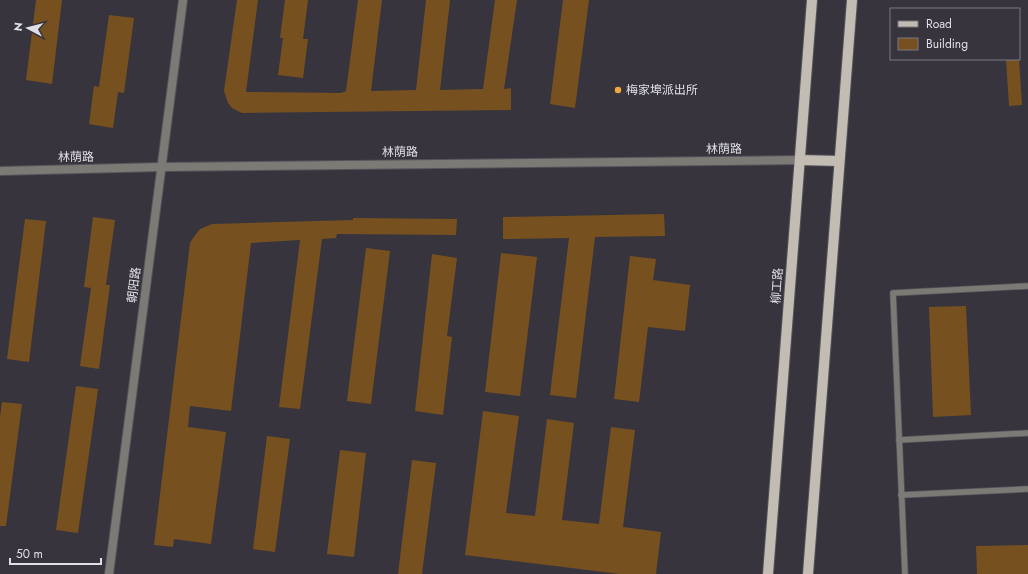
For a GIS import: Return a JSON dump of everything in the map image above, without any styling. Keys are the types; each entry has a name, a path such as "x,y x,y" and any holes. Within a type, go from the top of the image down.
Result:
{"main road":[{"name":"柳工路","path":"768,574 812,0"},
{"path":"808,574 852,0"},
{"path":"800,160 839,161"}],"street":[{"name":"朝阳路","path":"110,574 183,0"},
{"name":"林荫路","path":"0,171 161,167 800,160"}],"lane":[{"path":"905,574 893,293 1028,286"},
{"path":"899,440 1028,433"},
{"path":"901,495 1028,489"}],"building":[{"path":"36,0 62,0 52,84 26,80"},
{"path":"237,0 258,0 246,92 341,93 346,91 358,0 382,0 371,91 416,90 426,0 450,0 440,90 483,89 495,0 517,0 504,89 511,88 511,110 242,113 232,108 228,103 224,91"},
{"path":"285,0 308,0 303,39 308,39 303,78 278,75 283,38 280,38"},
{"path":"563,0 589,0 575,108 550,104"},
{"path":"109,15 134,18 124,93 118,92 113,128 89,124 94,86 99,87"},
{"path":"1006,60 1019,60 1022,105 1009,106"},
{"path":"664,214 665,236 595,237 576,398 550,395 569,238 503,239 503,217"},
{"path":"93,217 115,220 106,285 110,285 99,369 80,366 91,288 84,287"},
{"path":"353,218 457,219 456,235 337,234 336,238 322,239 300,409 279,407 300,240 251,243 231,411 190,406 188,427 226,432 211,544 174,539 173,547 154,545 190,243 193,238 200,229 212,224 353,220"},
{"path":"25,219 46,221 29,362 7,359"},
{"path":"366,248 390,251 371,404 347,401"},
{"path":"501,253 537,257 520,396 485,392"},
{"path":"432,254 457,258 447,336 452,337 443,415 415,411"},
{"path":"630,256 656,259 653,280 690,285 685,331 648,327 639,402 614,399"},
{"path":"966,306 971,415 933,417 929,307"},
{"path":"76,386 98,389 78,533 56,530"},
{"path":"2,402 22,404 6,526 0,526 0,417"},
{"path":"483,411 519,416 506,513 535,516 547,419 574,423 562,520 599,524 611,427 635,430 623,527 661,532 656,574 620,574 465,555"},
{"path":"267,436 290,439 275,552 253,549"},
{"path":"340,450 366,453 354,557 327,554"},
{"path":"412,460 436,463 422,574 398,574"},
{"path":"1028,545 1028,574 977,574 976,546"}],"place":[{"name":"梅家埠派出所","path":"618,90"}]}
